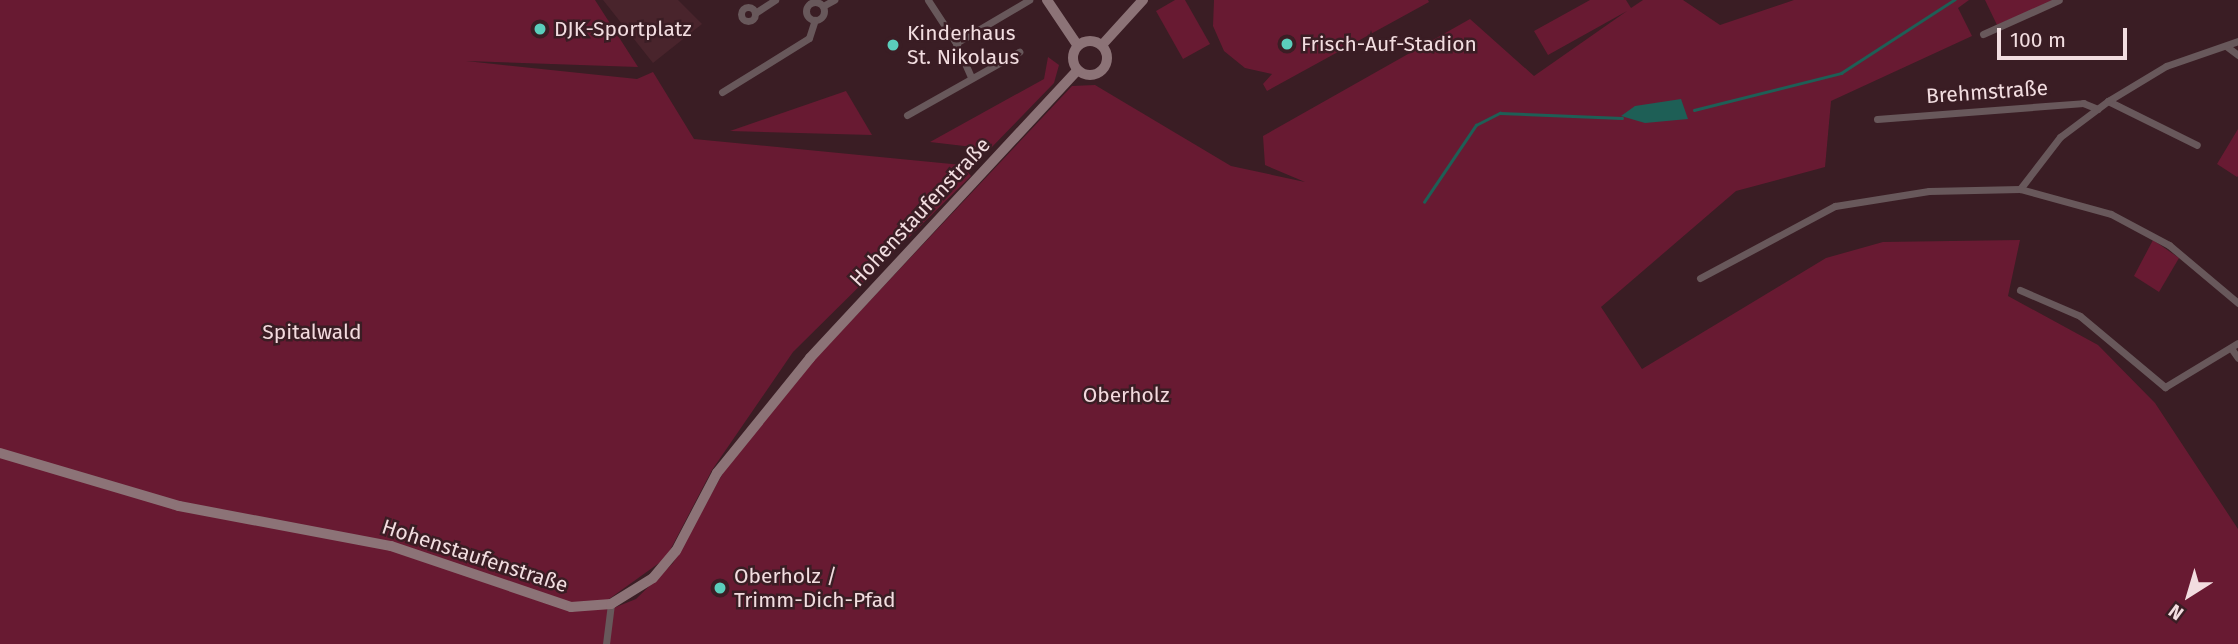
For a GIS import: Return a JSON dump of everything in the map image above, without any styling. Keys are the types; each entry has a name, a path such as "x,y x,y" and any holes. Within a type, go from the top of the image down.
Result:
{"main road":[{"path":"1047,0 1078,46"},
{"path":"1078,46 1101,45 1143,0"},
{"path":"1078,46 1073,55 1078,70 1089,75 1103,69 1107,57 1101,45"},
{"name":"Hohenstaufenstraße","path":"0,453 179,506 391,546 571,607 611,604 653,578 676,551 717,473 810,358 1078,70"}],"street":[{"path":"755,13 775,0"},
{"path":"815,20 808,6 823,6 834,0"},
{"path":"928,0 956,43 971,77"},
{"path":"956,43 1029,0"},
{"path":"1983,34 2059,0"},
{"path":"722,92 809,38 823,6"},
{"path":"2020,189 2060,137 2108,101 2166,66 2238,41"},
{"path":"2226,46 2238,55"},
{"path":"907,115 1020,52"},
{"path":"2108,101 2197,145"},
{"name":"Brehmstraße","path":"1877,119 2083,103 2098,109"},
{"path":"1700,278 1835,206 1929,191 2020,189 2111,214 2169,246 2238,303"},
{"path":"2020,290 2080,316 2170,387 2234,346 2238,358"},
{"path":"606,644 611,604"}],"shaded area":[{"path":"603,0 678,0 702,24 653,63"},
{"path":"1681,99 1688,119 1645,123 1621,116 1635,106"}],"green space":[{"path":"0,0 595,0 638,67 466,61 637,79 653,72 694,139 962,165 971,176 793,352 712,470 666,558 609,599 611,609 636,599 673,563 728,464 817,357 1072,86 1095,85 1231,166 1305,182 1265,165 1263,136 1470,19 1534,76 1627,11 1548,55 1534,31 1590,0 1626,0 1631,8 1643,0 1683,0 1720,25 1794,0 1969,0 1958,8 1972,36 1831,101 1825,167 1736,191 1601,307 1642,369 1826,258 1883,242 2020,240 2008,296 2098,345 2155,403 2238,529 2238,644 0,644"},
{"path":"1175,0 1185,0 1210,44 1183,59 1156,11"},
{"name":"Frisch-Auf-Stadion","path":"1214,0 1429,2 1267,91 1263,84 1272,74 1245,68 1224,51 1213,26"},
{"path":"1985,0 2054,0 1997,25"},
{"path":"1048,57 1059,65 1054,83 990,149 930,142 1044,79"},
{"path":"846,91 872,135 730,131"},
{"path":"2238,129 2238,176 2237,177 2217,164"},
{"path":"2153,240 2179,258 2159,292 2134,276"}],"waterway":[{"path":"1694,110 1841,73 1954,0"},
{"path":"1424,202 1476,125 1500,113 1622,118"}],"place":[{"name":"DJK-Sportplatz","path":"540,29"},
{"name":"Frisch-Auf-Stadion","path":"1287,44"},
{"name":"Kinderhaus St. Nikolaus","path":"893,45"},
{"name":"Oberholz / Trimm-Dich-Pfad","path":"720,588"}],"park label":[{"name":"Spitalwald","path":"312,332"},
{"name":"Oberholz","path":"1126,395"}]}
